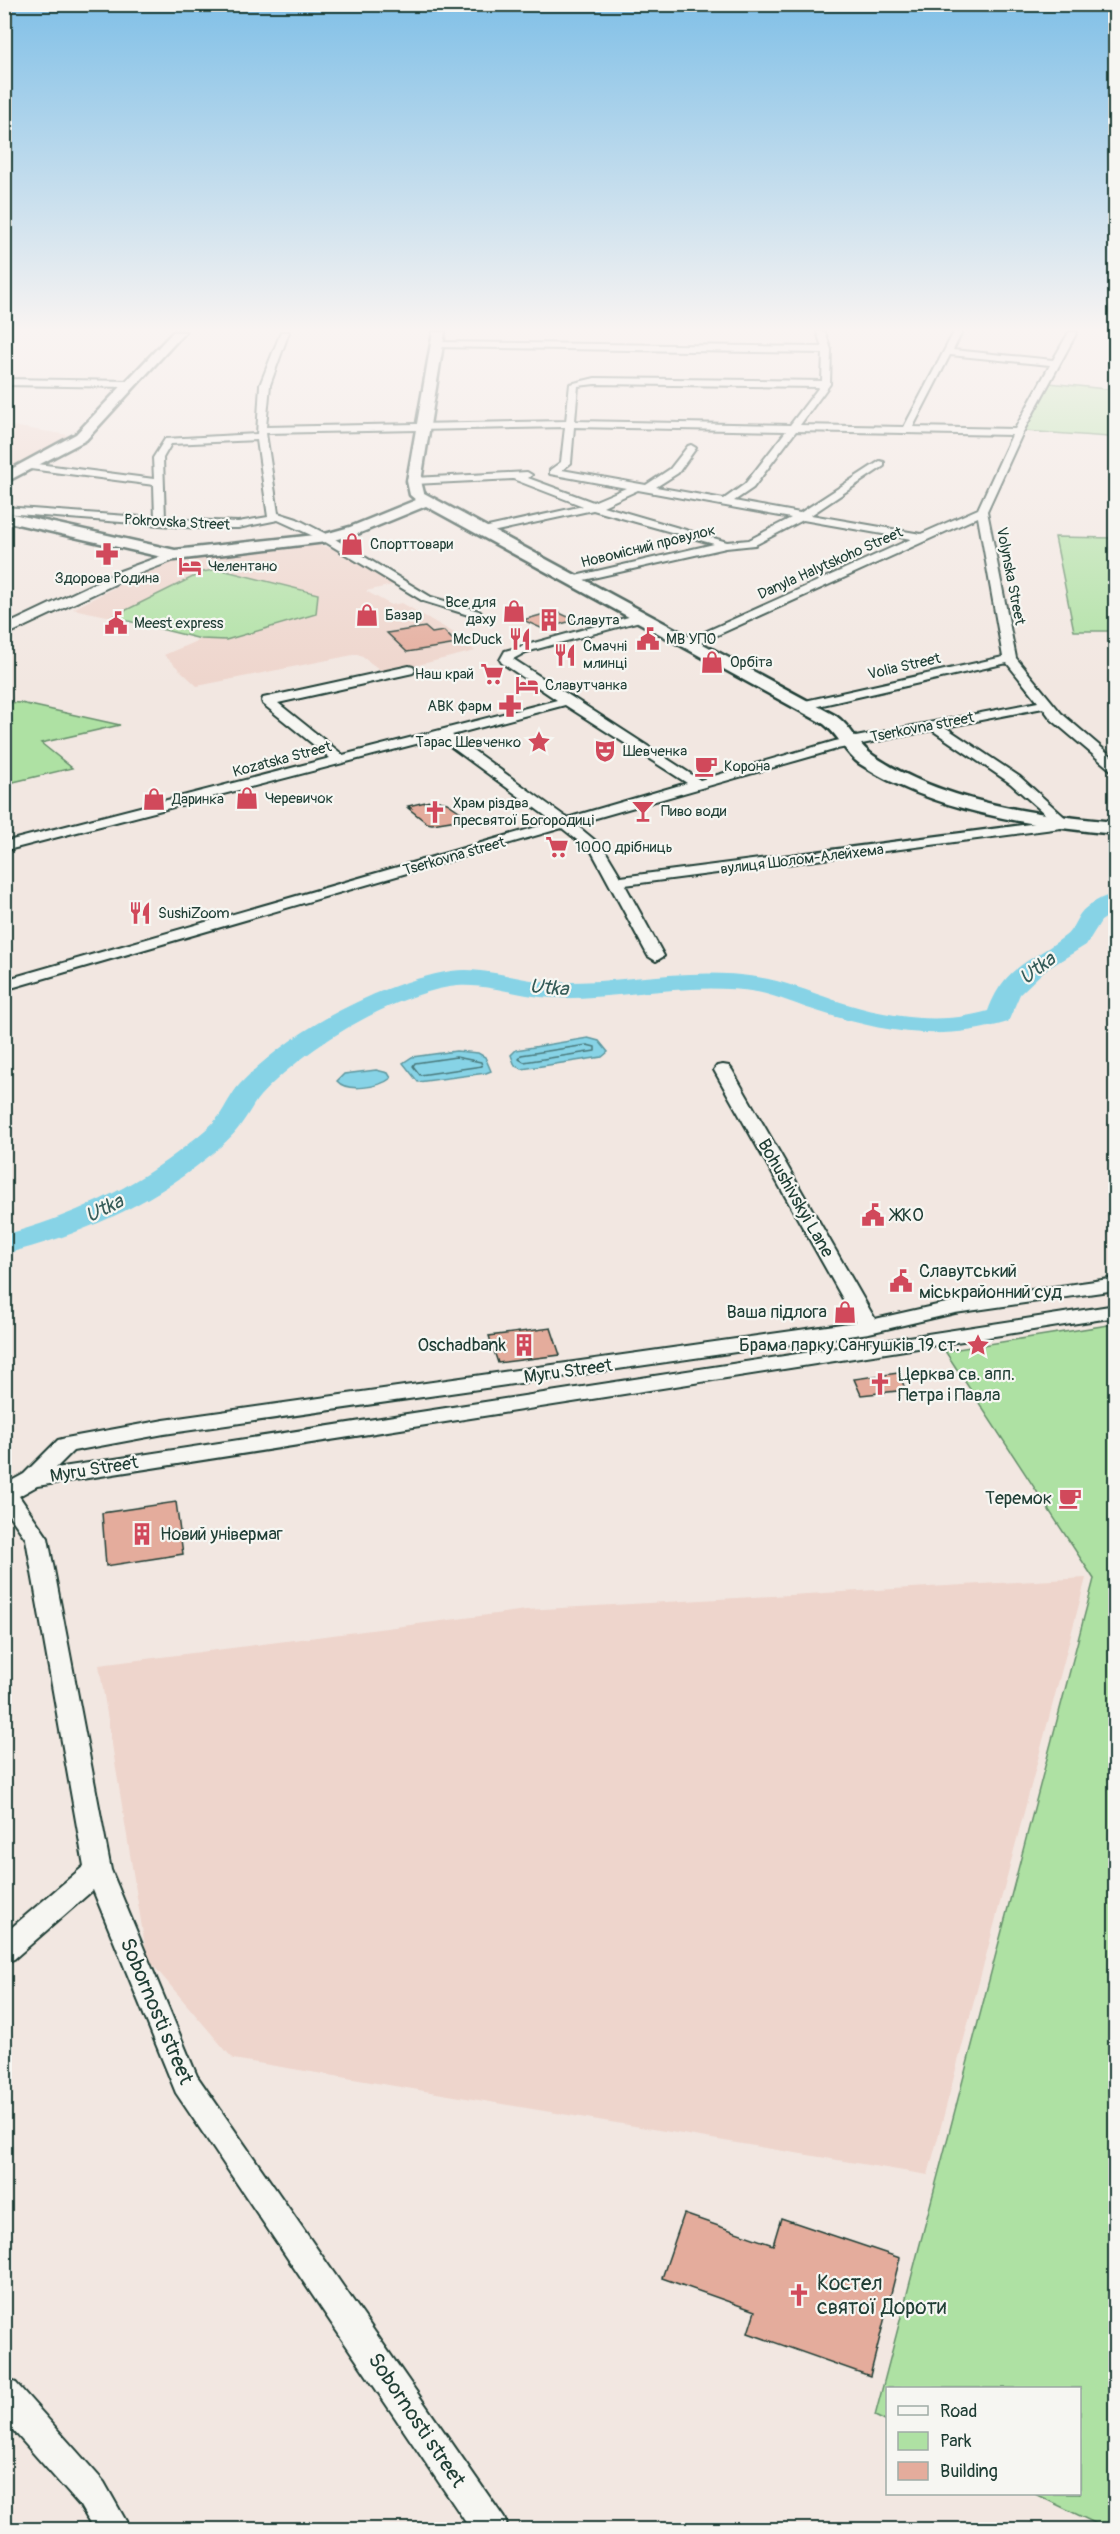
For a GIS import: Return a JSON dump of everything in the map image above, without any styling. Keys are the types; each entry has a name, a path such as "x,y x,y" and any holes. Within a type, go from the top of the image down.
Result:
{"main road":[{"path":"4,480 58,450"},
{"path":"423,450 423,496"},
{"path":"398,511 423,496"},
{"path":"398,511 423,496"},
{"path":"423,496 837,724 848,741 870,763 925,789 996,813 1064,824 1116,828"},
{"name":"Pokrovska Street","path":"4,516 175,555 326,538 367,526 398,511"}],"street":[{"path":"160,523 158,458 163,450"},
{"path":"263,450 271,510 274,515 293,521 326,538 427,599 475,613"},
{"path":"554,472 566,463 567,450"},
{"path":"483,531 592,507 642,488 674,471 689,450"},
{"path":"725,502 749,486 776,450"},
{"name":"Volynska Street","path":"1010,450 982,511 1010,659 1045,704 1116,767"},
{"path":"726,545 751,543 802,516 880,464"},
{"path":"30,466 158,483"},
{"path":"423,496 515,476 554,472 923,538"},
{"name":"Новомісний провулок","path":"515,476 592,507 726,545"},
{"name":"Pokrovska Street","path":"4,510 160,523 238,525 265,522 273,519 274,515"},
{"name":"Danyla Halytskoho Street","path":"691,643 982,511"},
{"name":"Новомісний провулок","path":"575,579 726,545"},
{"path":"4,632 124,574 175,555"},
{"path":"643,617 522,649 506,657 514,667 698,784"},
{"name":"Volia Street","path":"805,705 1010,659"},
{"path":"342,761 268,701 409,670"},
{"name":"Kozatska Street","path":"4,847 567,701"},
{"name":"Tserkovna street","path":"4,985 848,741 1045,704"},
{"path":"933,725 1015,780 1064,824"},
{"path":"442,734 567,824 598,850 656,956"},
{"name":"вулиця Шолом-Алейхема","path":"616,882 1064,824"},
{"name":"Bohushivskyi Lane","path":"723,1070 869,1327"},
{"name":"Myru Street","path":"5,1494 32,1479 66,1445 164,1426 869,1327 955,1307 1116,1284"},
{"name":"Myru Street","path":"32,1479 1116,1311"},
{"name":"Sobornosti street","path":"5,1494 37,1538 98,1870 186,2084 487,2528"},
{"path":"4,1951 98,1870"},
{"path":"4,2395 92,2494 114,2529"}],"shaded area":[{"path":"5,450 43,450 5,472"},
{"name":"Базар","path":"318,545 336,549 397,584 366,591 391,605 402,603 454,633 475,651 385,673 358,654 197,686 164,655 201,639 226,640 218,569 203,572 112,617 73,609 156,566 193,556"},
{"path":"1086,1578 928,2175 233,2059 147,1958 99,1665 526,1610"}],"green space":[{"path":"1055,537 1115,538 1115,631 1074,631"},
{"path":"218,569 318,594 316,614 226,640 201,639 112,617 203,572"},
{"path":"4,702 21,703 120,725 41,743 72,768 5,784"},
{"path":"1115,1324 1116,2529 1109,2530 1037,2495 1081,2495 1081,2387 886,2387 886,2422 875,2416 1094,1579 945,1351"}],"water":[{"path":"588,1038 599,1041 608,1052 602,1057 522,1069 515,1066 511,1055 516,1050"},
{"path":"456,1051 478,1053 485,1057 491,1071 418,1082 403,1063 412,1057"},
{"path":"376,1070 388,1073 391,1078 379,1084 356,1088 342,1085 337,1081 344,1074"}],"building":[{"name":"Славута","path":"555,611 575,620 543,629 523,620"},
{"path":"425,627 432,633 444,631 457,644 407,652 387,633"},
{"name":"Храм різдва пресвятої Богородиці","path":"434,800 447,803 465,815 460,817 463,819 427,823 408,808 411,808 408,806"},
{"name":"Oschadbank","path":"551,1328 560,1355 498,1363 489,1336"},
{"name":"Церква св. апп. Петра і Павла","path":"898,1373 906,1390 861,1395 854,1379"},
{"name":"Новий універмаг","path":"176,1502 183,1554 106,1566 102,1513"},
{"name":"Костел святої Дороти","path":"684,2214 773,2245 781,2218 900,2258 870,2376 748,2333 755,2311 662,2278"}],"waterway":[{"name":"Utka","path":"4,1245 78,1221 102,1211 147,1186 209,1141 227,1124 248,1092 293,1053 344,1020 399,994 425,985 461,978 494,980 542,990 609,989 682,981 734,982 778,989 873,1019 916,1026 958,1026 999,1016 1008,991 1035,966 1077,940 1091,916 1116,900"}],"place":[{"name":"Спорттовари","path":"352,544"},
{"name":"Здорова Родина","path":"107,554"},
{"name":"Челентано","path":"190,566"},
{"name":"Все для даху","path":"514,611"},
{"name":"Базар","path":"367,615"},
{"name":"Славута","path":"549,620"},
{"name":"Meest express","path":"116,623"},
{"name":"McDuck","path":"520,639"},
{"name":"МВ УПО","path":"648,639"},
{"name":"Смачні млинці","path":"565,655"},
{"name":"Орбіта","path":"712,662"},
{"name":"Наш край","path":"492,674"},
{"name":"Славутчанка","path":"527,685"},
{"name":"АВК фарм","path":"510,706"},
{"name":"Тарас Шевченко","path":"539,742"},
{"name":"Шевченка","path":"605,751"},
{"name":"Корона","path":"706,766"},
{"name":"Черевичок","path":"247,798"},
{"name":"Даринка","path":"154,799"},
{"name":"Пиво води","path":"643,811"},
{"name":"Храм різдва пресвятої Богородиці","path":"435,812"},
{"name":"1000 дрібниць","path":"557,847"},
{"name":"SushiZoom","path":"140,913"},
{"name":"ЖКО","path":"873,1215"},
{"name":"Славутський міськрайонний суд","path":"901,1281"},
{"name":"Ваша підлога","path":"845,1312"},
{"name":"Oschadbank","path":"524,1345"},
{"name":"Брама парку Сангушків 19 ст.","path":"978,1345"},
{"name":"Церква св. апп. Петра і Павла","path":"880,1384"},
{"name":"Теремок","path":"1070,1498"},
{"name":"Новий універмаг","path":"142,1534"},
{"name":"Костел святої Дороти","path":"799,2295"}]}
